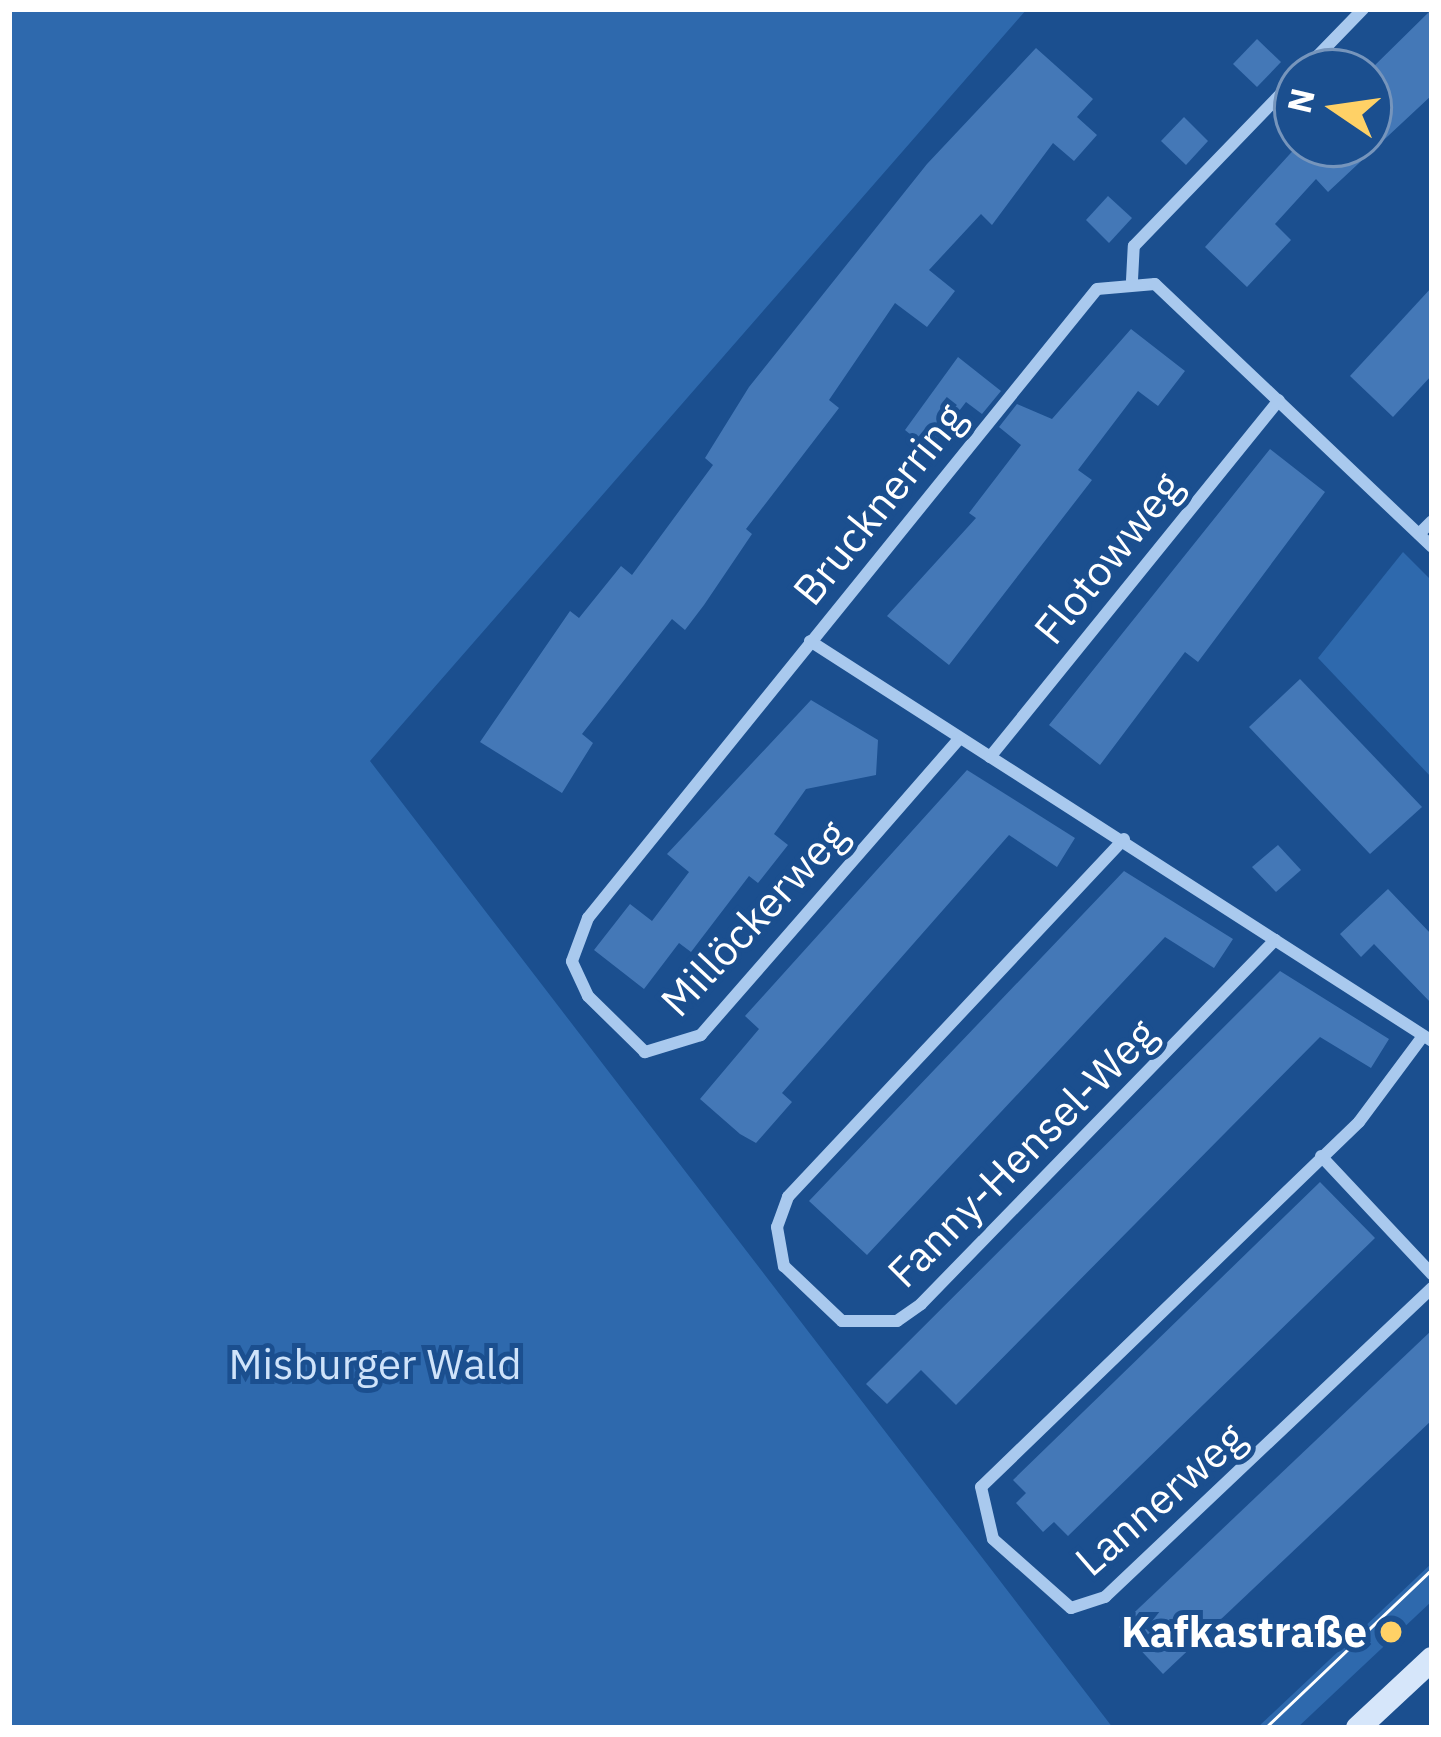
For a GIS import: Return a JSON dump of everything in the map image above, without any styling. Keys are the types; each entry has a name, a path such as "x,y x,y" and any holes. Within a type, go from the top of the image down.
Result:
{"main road":[{"path":"1358,1728 1432,1658"}],"street":[{"path":"1326,48 1364,9"},
{"path":"1273,103 1134,246 1132,280 1155,284 1432,547"},
{"name":"Brucknerring","path":"1132,280 1097,289 810,641 1428,1039"},
{"name":"Flotowweg","path":"991,757 1279,400"},
{"path":"1419,534 1432,521"},
{"name":"Millöckerweg","path":"810,641 577,940 578,980 628,1044 661,1053 701,1035 959,739"},
{"name":"Fanny-Hensel-Weg","path":"1124,839 788,1196 777,1227 784,1266 842,1322 897,1321 921,1304 1274,940"},
{"name":"Lannerweg","path":"1428,1039 1321,1156 981,1487 993,1539 1071,1608 1106,1597 1432,1288"},
{"path":"1321,1156 1432,1274"}],"green space":[{"name":"Misburger Wald","path":"9,9 1027,9 370,761 1113,1728 9,1728"},
{"path":"1403,552 1432,581 1432,778 1318,658"},
{"path":"1432,1563 1432,1601 1297,1728 1257,1728"}],"building":[{"path":"1432,9 1432,95 1393,131 1393,48"},
{"path":"1257,39 1273,54 1273,70 1257,87 1233,64"},
{"path":"1036,48 1093,99 1077,117 1097,135 1074,161 1053,143 992,225 981,214 929,270 955,291 927,327 895,303 829,400 839,408 746,529 752,534 704,605 685,630 672,619 582,734 593,743 562,793 480,742 570,611 579,618 621,566 632,575 713,465 705,458 749,387 927,164"},
{"path":"1184,117 1208,141 1186,165 1161,141"},
{"path":"1277,168 1354,168 1328,192 1316,179 1275,224 1291,240 1247,287 1205,247"},
{"path":"1108,196 1132,218 1109,243 1086,220"},
{"path":"1432,287 1432,375 1393,417 1350,376"},
{"path":"1131,329 1185,371 1158,406 1138,391 1078,470 1092,480 949,665 887,616 976,518 969,513 1021,445 999,427 1017,404 1052,419"},
{"path":"958,357 1001,391 982,414 966,402 929,450 905,430"},
{"path":"1270,449 1325,492 1198,662 1185,652 1100,765 1049,725"},
{"path":"1300,679 1422,807 1370,854 1249,727"},
{"path":"811,700 878,740 876,775 806,789 774,834 788,845 758,883 749,876 691,952 679,943 644,989 594,950 630,904 652,921 689,872 667,854"},
{"path":"967,770 1075,838 1057,867 1009,835 782,1093 792,1102 756,1143 740,1134 700,1099 759,1029 745,1016"},
{"path":"1278,845 1301,870 1276,892 1252,867"},
{"path":"1124,871 1233,939 1214,968 1165,937 867,1255 809,1201"},
{"path":"1388,889 1432,935 1432,1004 1374,944 1361,957 1340,934"},
{"path":"1280,971 1389,1039 1371,1068 1320,1037 956,1405 921,1370 887,1404 866,1384"},
{"path":"1320,1182 1375,1238 1068,1536 1054,1522 1043,1532 1016,1503 1026,1493 1013,1480"},
{"path":"1432,1330 1432,1420 1163,1674 1119,1627"}],"tram line":[{"path":"1265,1728 1432,1569"}],"place":[{"name":"Kafkastraße","path":"1391,1632"}]}
